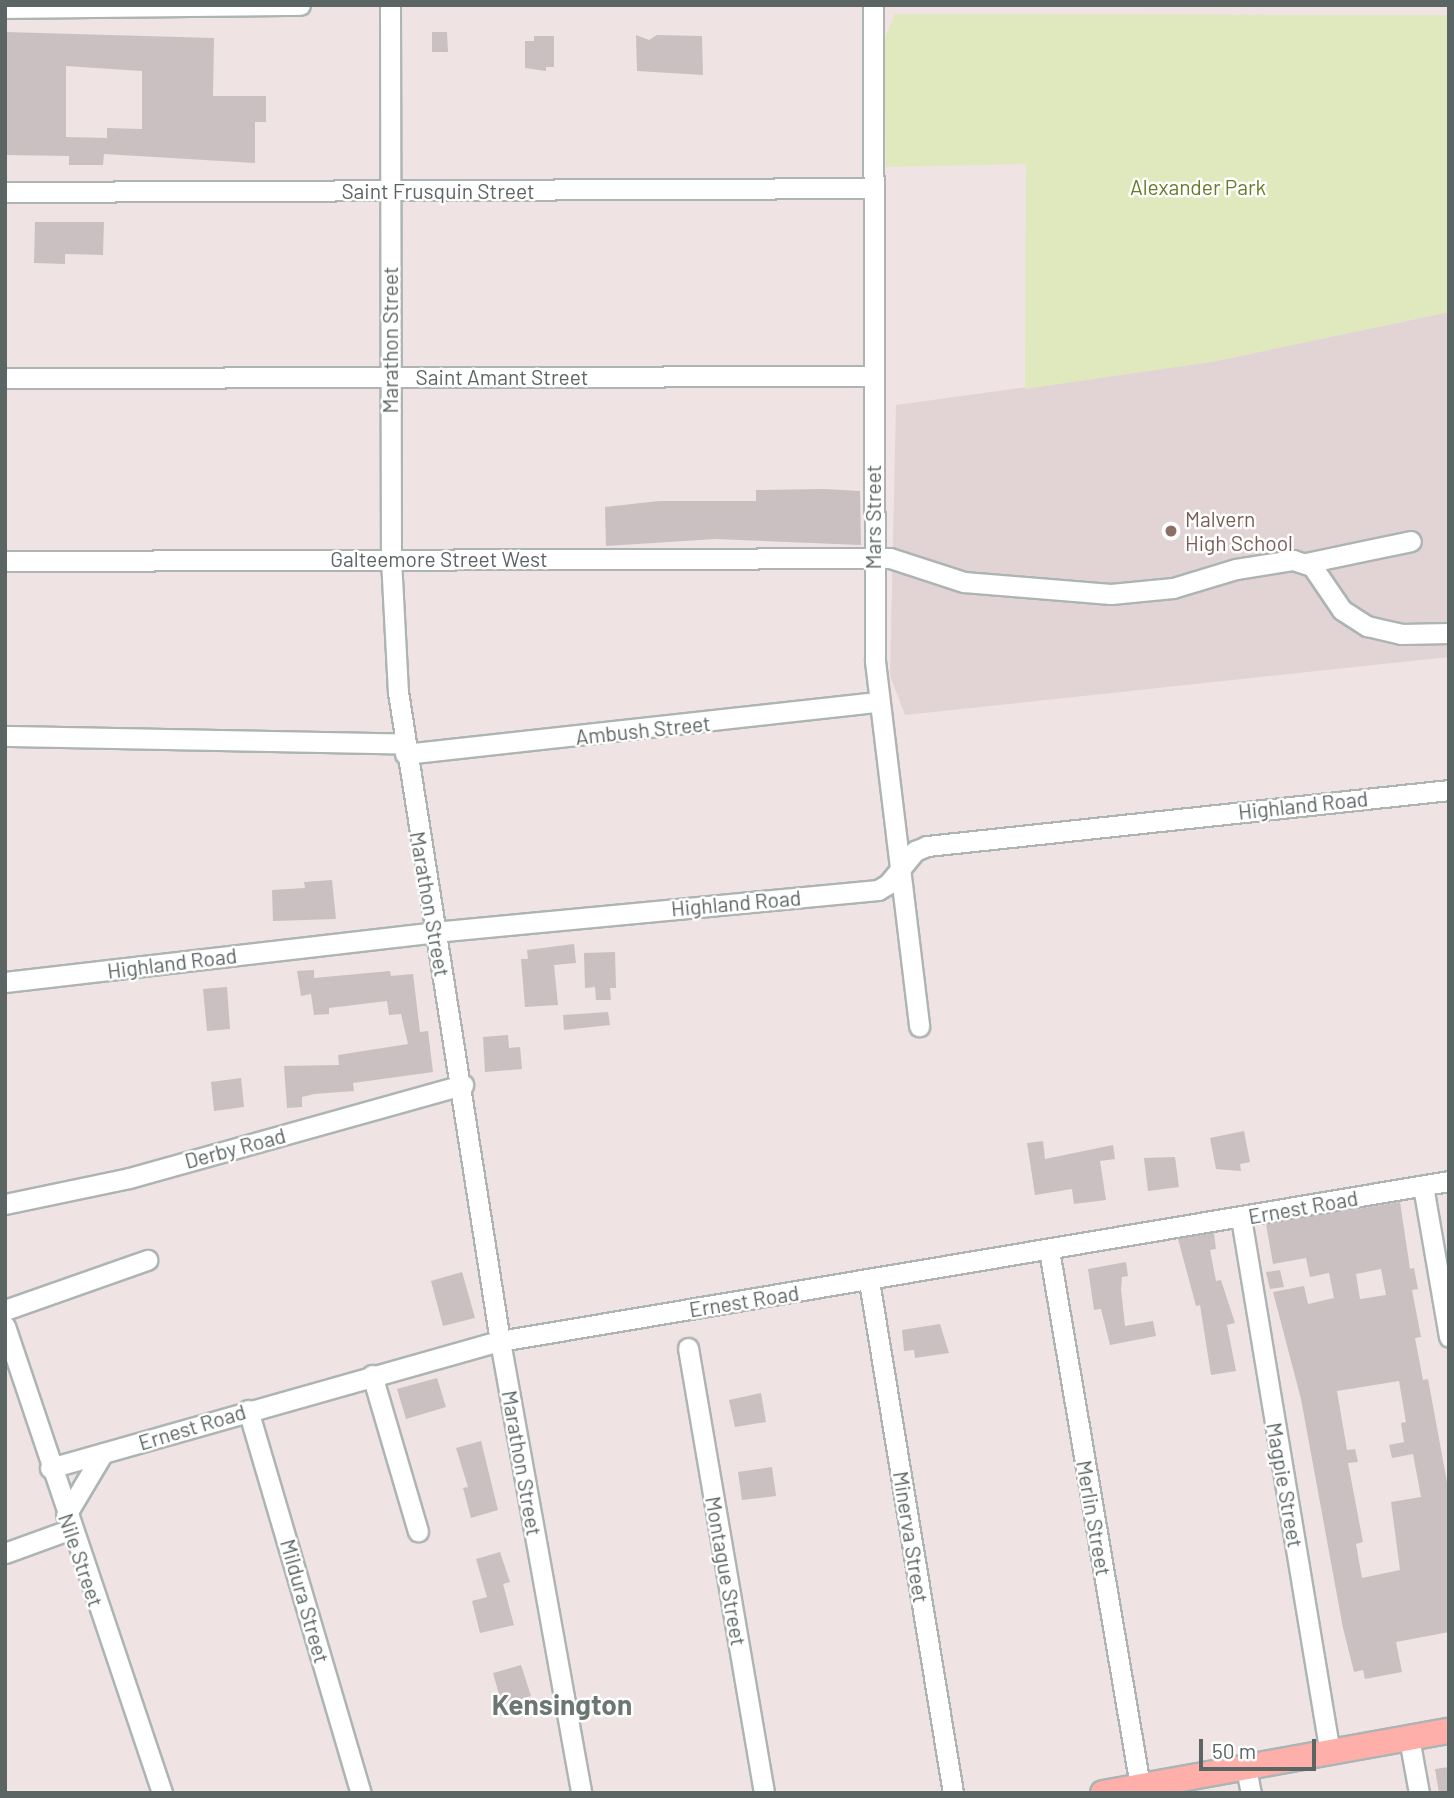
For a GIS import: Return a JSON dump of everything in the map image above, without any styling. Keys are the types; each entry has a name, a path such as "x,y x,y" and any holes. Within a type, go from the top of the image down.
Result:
{"main road":[{"path":"1103,1793 1449,1731"}],"street":[{"path":"5,8 300,5"},
{"name":"Marathon Street","path":"390,5 391,559 405,749 434,932 463,1085 500,1341 581,1793"},
{"name":"Mars Street","path":"873,5 874,559 879,702 919,1026"},
{"name":"Saint Frusquin Street","path":"5,192 872,188"},
{"name":"Saint Amant Street","path":"5,378 873,376"},
{"name":"Galteemore Street West","path":"5,561 874,559 907,562 975,583 1111,594 1173,588 1252,566 1306,563 1411,541"},
{"path":"1306,563 1353,620 1401,634 1449,633"},
{"name":"Ambush Street","path":"5,736 405,749 879,702"},
{"name":"Highland Road","path":"5,982 434,932 878,890 888,884 901,865 920,848 1449,790"},
{"name":"Derby Road","path":"5,1204 129,1178 463,1085"},
{"name":"Ernest Road","path":"50,1468 500,1341 1449,1181"},
{"path":"1423,1186 1449,1337"},
{"name":"Magpie Street","path":"1241,1218 1330,1752"},
{"name":"Merlin Street","path":"1049,1250 1140,1786"},
{"path":"5,1310 146,1260"},
{"name":"Minerva Street","path":"869,1280 953,1793"},
{"name":"Nile Street","path":"5,1326 68,1522 162,1793"},
{"name":"Montague Street","path":"688,1348 764,1793"},
{"path":"372,1376 418,1531"},
{"name":"Mildura Street","path":"248,1410 361,1793"},
{"path":"5,1553 68,1522 103,1453"},
{"path":"1409,1738 1419,1793"},
{"path":"1246,1768 1251,1793"}],"shaded area":[{"name":"Malvern High School","path":"1449,312 1449,657 905,715 890,676 896,405 1211,362"}],"green space":[{"name":"Alexander Park","path":"895,14 1449,15 1449,312 1211,362 1025,389 1026,164 886,167 884,41"}],"building":[{"path":"5,32 214,38 213,96 266,96 266,122 255,122 255,163 104,154 103,165 69,165 69,156 5,155","holes":["66,66 142,71 142,129 107,128 107,138 66,137"]},
{"path":"432,32 447,32 448,52 432,52"},
{"path":"636,35 649,40 657,35 702,36 703,75 637,71"},
{"path":"534,36 554,36 554,67 546,67 546,71 525,68 525,41 534,41"},
{"path":"35,222 104,222 103,255 65,254 65,264 34,263"},
{"path":"756,490 860,491 861,545 716,539 606,546 605,507 659,501 756,501"},
{"path":"332,880 336,919 273,921 272,890 305,888 304,882"},
{"path":"574,944 576,963 554,965 558,1005 525,1007 521,959 528,959 527,950"},
{"path":"615,952 616,988 610,988 611,1000 596,1000 595,987 585,988 584,953"},
{"path":"314,970 314,978 390,971 391,976 413,974 420,1032 428,1031 433,1072 353,1083 354,1091 302,1097 302,1107 287,1108 284,1066 339,1065 338,1055 408,1044 401,1014 389,1015 387,1001 329,1008 329,1014 314,1015 311,994 301,996 297,971"},
{"path":"227,987 230,1029 207,1031 203,989"},
{"path":"608,1012 610,1025 564,1030 563,1015"},
{"path":"508,1035 509,1048 520,1047 522,1069 485,1072 483,1037"},
{"path":"241,1078 244,1107 214,1111 211,1082"},
{"path":"1244,1131 1250,1162 1240,1164 1241,1171 1216,1169 1210,1138"},
{"path":"1043,1141 1045,1159 1113,1145 1115,1159 1100,1161 1106,1200 1074,1204 1072,1189 1035,1195 1027,1143"},
{"path":"1175,1157 1179,1187 1148,1191 1144,1158"},
{"path":"1400,1202 1410,1269 1414,1268 1418,1289 1412,1290 1421,1337 1415,1338 1423,1380 1428,1379 1449,1493 1449,1632 1396,1642 1402,1672 1365,1679 1363,1670 1354,1672 1343,1628 1301,1399 1273,1292 1304,1286 1308,1304 1334,1298 1329,1273 1310,1277 1306,1258 1273,1264 1266,1224","holes":["1381,1269 1386,1295 1360,1299 1356,1274","1399,1381 1406,1422 1401,1423 1404,1442 1389,1445 1392,1458 1413,1454 1421,1497 1391,1502 1400,1570 1362,1578 1356,1544 1363,1542 1348,1463 1358,1462 1355,1449 1347,1450 1337,1391"]},
{"path":"1214,1233 1216,1249 1210,1250 1216,1281 1221,1280 1235,1323 1227,1325 1236,1371 1211,1375 1200,1305 1196,1306 1178,1239"},
{"path":"1126,1262 1128,1276 1122,1277 1121,1289 1125,1326 1153,1321 1156,1336 1110,1345 1101,1309 1094,1310 1088,1269"},
{"path":"1280,1270 1284,1287 1270,1289 1266,1272"},
{"path":"462,1272 475,1318 443,1326 431,1281"},
{"path":"940,1324 949,1353 915,1358 914,1350 904,1351 902,1330"},
{"path":"437,1378 446,1407 406,1419 397,1389"},
{"path":"761,1393 766,1422 735,1427 729,1400"},
{"path":"481,1441 498,1510 471,1518 463,1488 468,1487 456,1448"},
{"path":"772,1467 776,1496 742,1500 738,1472"},
{"path":"500,1552 510,1582 503,1584 514,1625 480,1633 472,1601 487,1597 476,1559"},
{"path":"521,1665 531,1696 502,1705 493,1673"},
{"path":"1449,1767 1449,1793 1439,1793 1435,1769"}],"place":[{"name":"Malvern High School","path":"1171,531"}],"district":[{"name":"Kensington","path":"562,1704"}]}
